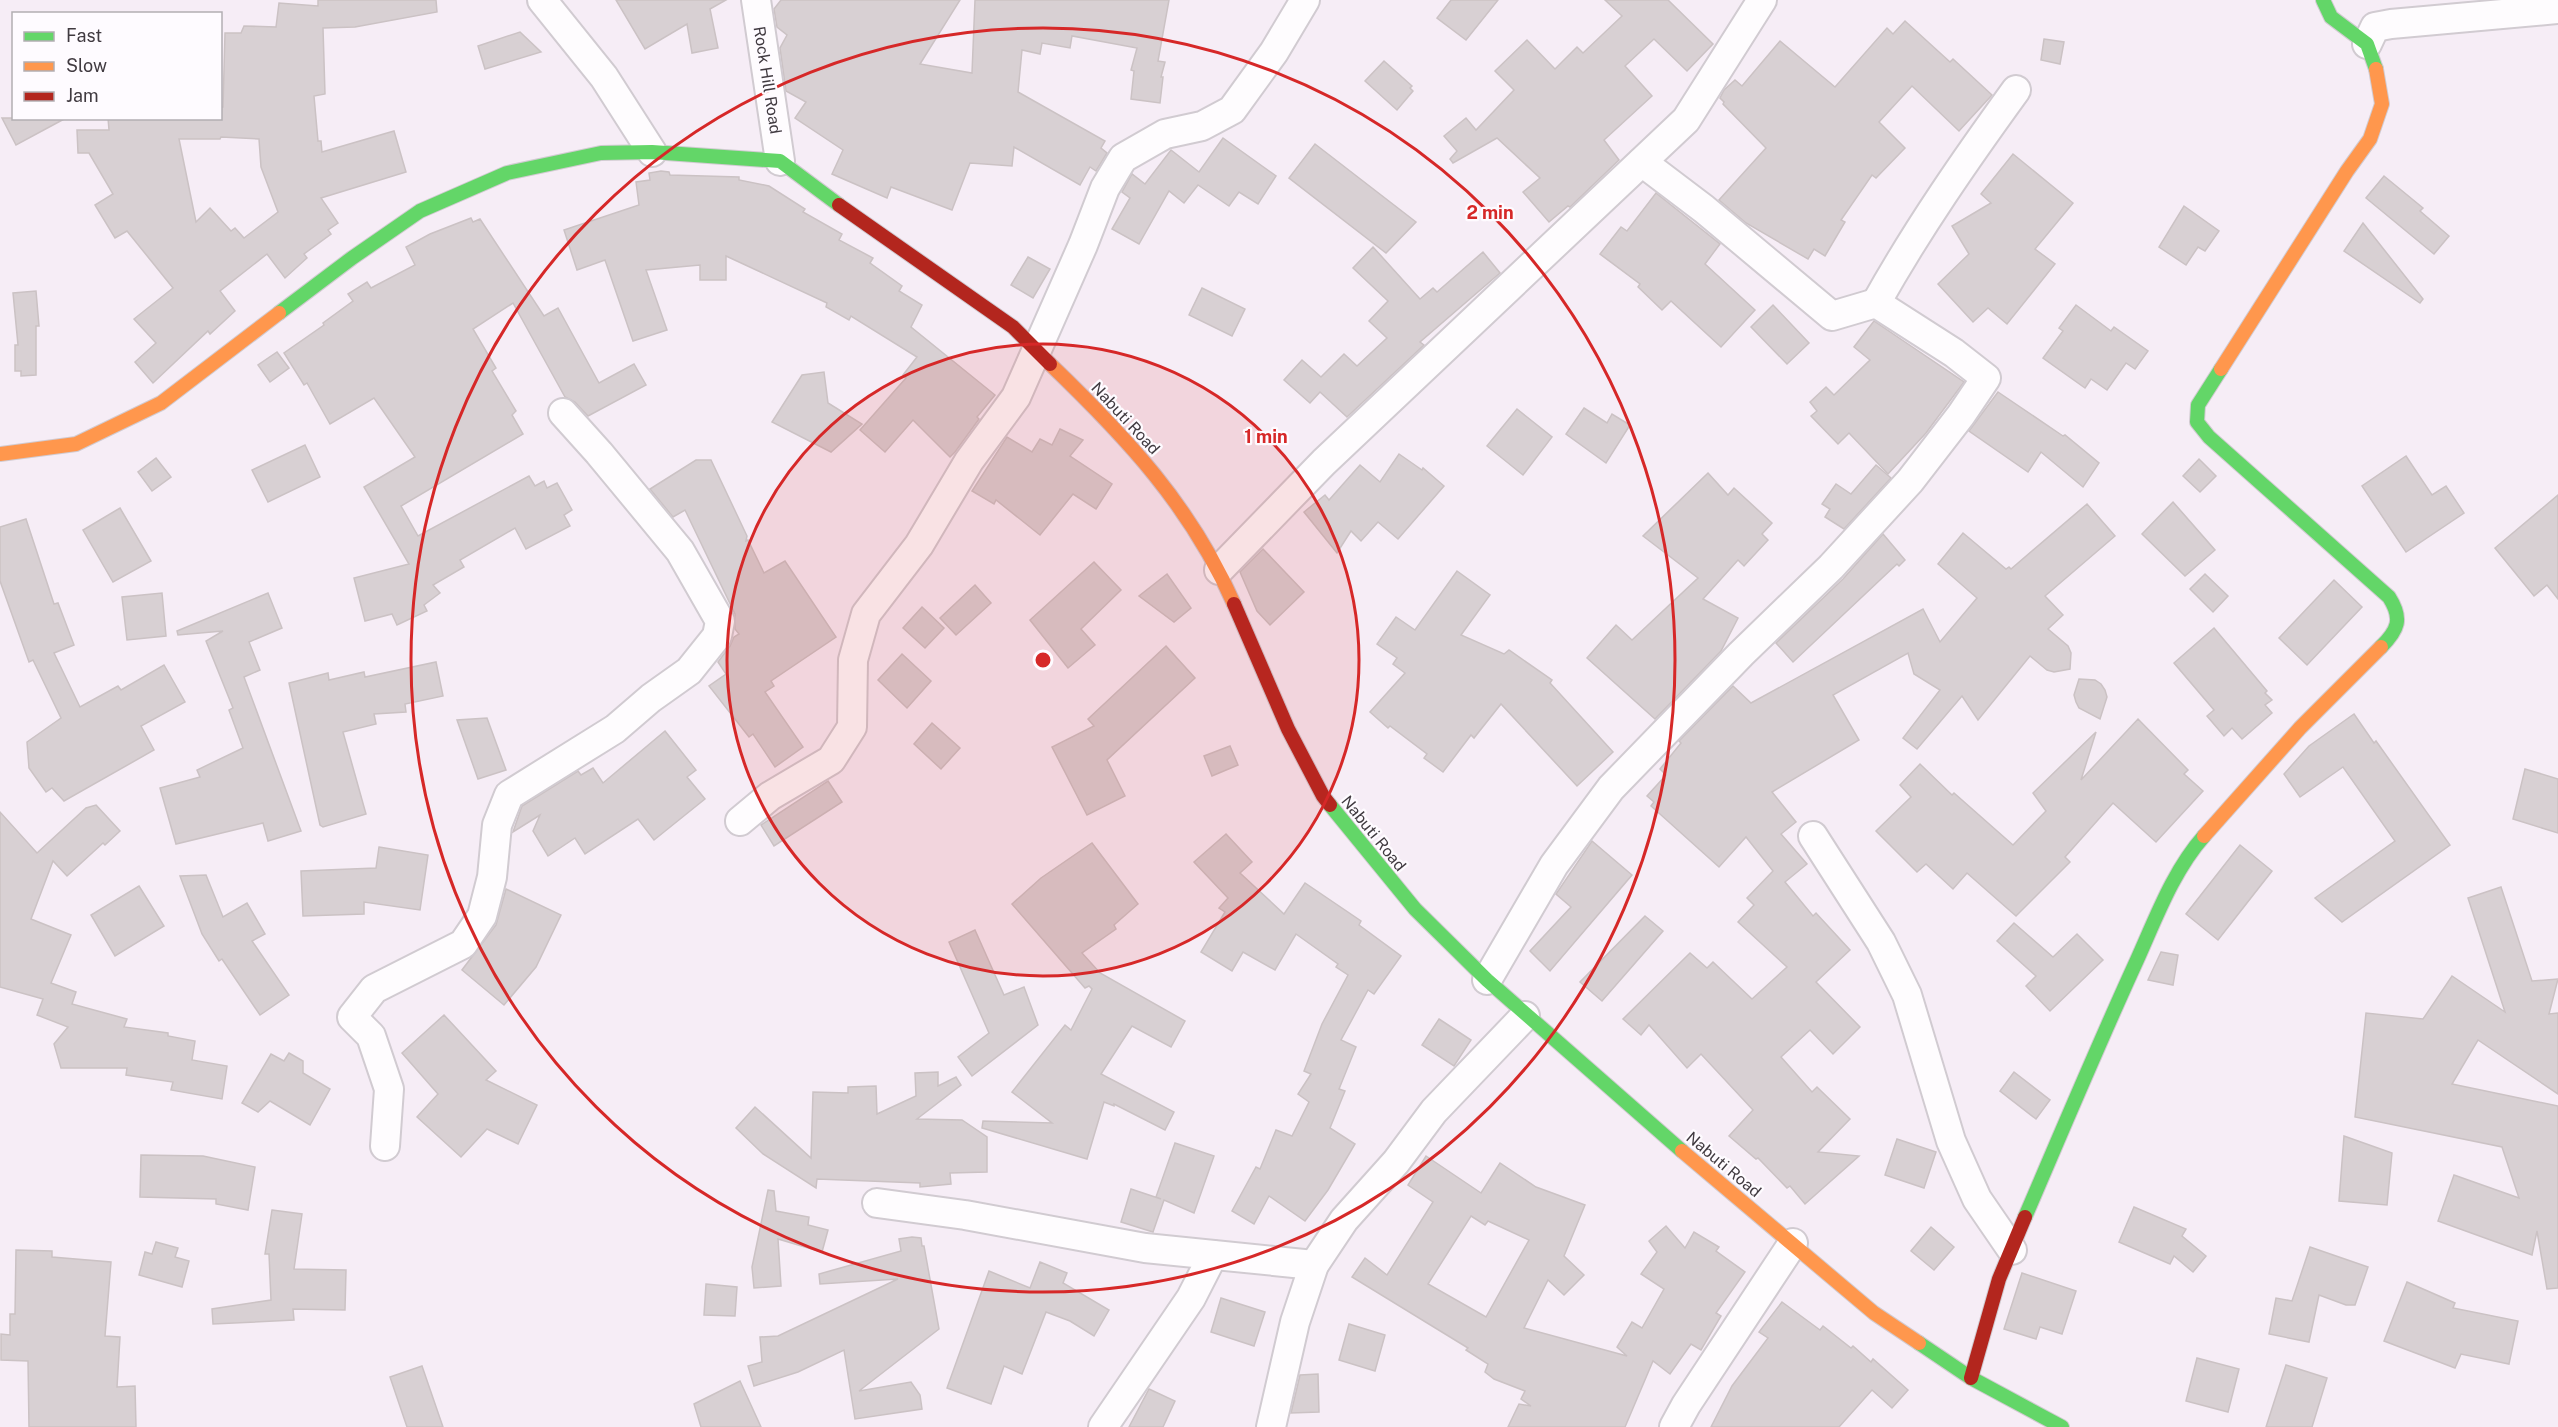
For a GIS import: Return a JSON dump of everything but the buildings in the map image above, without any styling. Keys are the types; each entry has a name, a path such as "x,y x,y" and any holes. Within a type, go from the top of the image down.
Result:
{"street":[{"path":"542,0 604,77 652,152"},
{"name":"Rock Hill Road","path":"756,0 780,161"},
{"path":"740,821 770,796 831,760 852,727 853,660 866,614 920,545 969,461 1016,397 1106,188 1123,158 1165,135 1202,126 1232,110 1274,52 1305,0"},
{"path":"1219,570 1324,462 1686,120 1762,0"},
{"path":"1971,1378 1999,1280 2105,1030 2170,888 2196,845 2300,728 2394,634 2398,621 2396,608 2389,597 2209,437 2197,422 2198,405 2206,388 2259,313 2347,171 2370,139 2382,104 2375,66 2367,44 2331,17 2323,0"},
{"path":"2367,44 2375,27 2391,24 2558,9"},
{"path":"1642,162 1704,209 1776,272 1832,316 1876,303 1909,244 2016,90"},
{"path":"0,454 76,444 161,404 352,258 420,211 507,173 601,153 652,152 780,161"},
{"name":"Nabuti Road","path":"780,161 896,246 1013,327 1105,417 1174,497 1219,570 1288,729 1323,796 1415,909 1525,1016 1874,1313 1971,1378 2062,1427"},
{"path":"1487,980 1554,865 1611,788 1741,654 1832,567 1902,489 1961,415 1986,378 1954,353 1876,303"},
{"path":"386,1146 389,1089 371,1036 352,1017 374,989 463,944 482,916 492,877 497,825 510,795 615,729 651,698 689,671 717,636 720,621 680,551 563,413"},
{"path":"1813,836 1881,942 1907,995 1951,1141 1977,1200 2012,1250"},
{"path":"1271,1427 1295,1322 1314,1265 1344,1220 1396,1162 1434,1111 1525,1016"},
{"path":"877,1203 965,1215 1145,1248 1314,1265"},
{"path":"1674,1427 1686,1405 1793,1243"},
{"path":"1102,1427 1191,1298 1213,1255"}],"traffic: fast":[{"path":"2323,0 2331,17 2367,44 2376,69"},
{"path":"279,313 420,211 507,173 601,153 652,152 780,161 839,205"},
{"path":"2221,369 2198,405 2197,422 2209,437 2389,597 2396,612 2397,624 2381,647"},
{"path":"1330,805 1415,909 1487,980 1682,1151"},
{"path":"2025,1217 2158,912 2183,864 2204,836"},
{"path":"1919,1343 1971,1378 2062,1427"}],"traffic: slow":[{"path":"2221,369 2347,171 2370,139 2382,104 2376,69"},
{"path":"0,454 76,444 161,403 279,313"},
{"path":"1050,364 1130,446 1177,504 1198,535 1234,604"},
{"path":"2204,836 2300,728 2381,647"},
{"path":"1682,1151 1874,1313 1919,1343"}],"traffic: jam":[{"path":"839,205 1013,327 1050,364"},
{"path":"1234,604 1288,729 1330,805"},
{"path":"1971,1378 1999,1279 2025,1217"}]}
